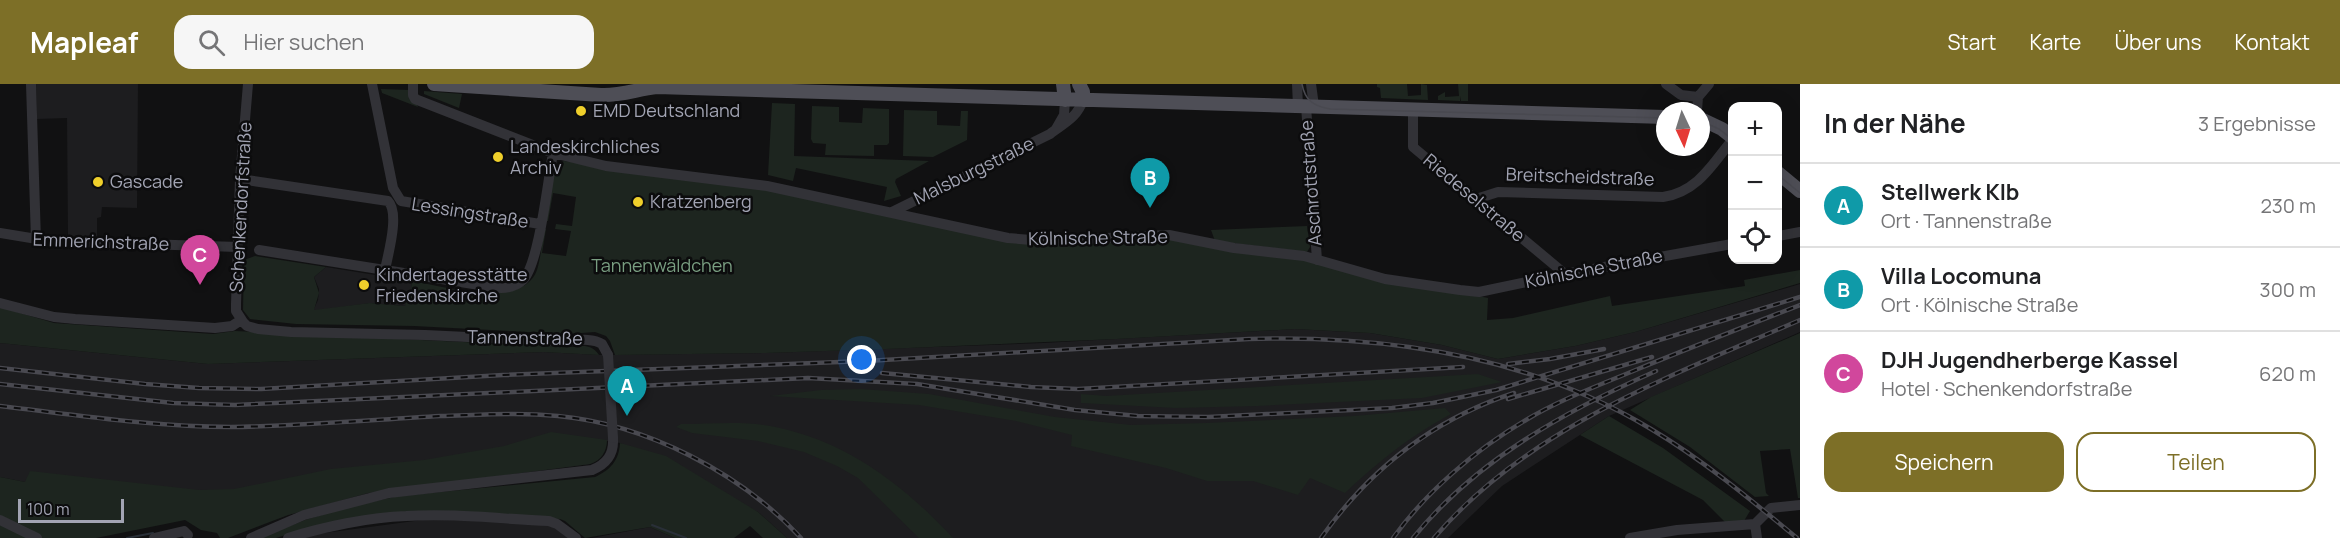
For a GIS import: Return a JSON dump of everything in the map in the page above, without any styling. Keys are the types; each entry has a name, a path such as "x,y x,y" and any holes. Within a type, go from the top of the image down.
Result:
{"main road":[{"path":"434,84 601,90 621,94 639,87 723,87 1065,100 1656,117"},
{"path":"1063,84 1065,100"},
{"path":"1079,84 1083,92 1083,100"},
{"path":"1710,123 1728,134"},
{"path":"1782,176 1800,191"}],"street":[{"path":"31,84 36,240"},
{"name":"Schenkendorfstraße","path":"244,323 236,311 236,304 240,179 248,84"},
{"path":"372,84 396,203 385,270"},
{"name":"Kölnische Straße","path":"413,84 415,99 553,153 632,171 767,186 1026,240 1169,235 1234,248 1314,259 1385,279 1479,292 1728,245"},
{"name":"Aschrottstraße","path":"1297,84 1306,106"},
{"name":"Aschrottstraße","path":"1311,84 1306,106 1314,259"},
{"path":"1666,84 1681,95 1698,97"},
{"path":"1697,102 1698,97 1709,84"},
{"name":"Malsburgstraße","path":"1055,130 1064,115 1065,100"},
{"name":"Malsburgstraße","path":"892,212 1055,130 1079,112 1083,100"},
{"name":"Riedeselstraße","path":"1413,110 1413,147 1565,274"},
{"name":"Breitscheidstraße","path":"1476,199 1498,192 1663,197 1676,195 1690,189 1699,181 1728,143"},
{"path":"259,250 500,288 512,286 522,280 533,264 553,153"},
{"name":"Lessingstraße","path":"240,179 540,224"},
{"path":"1782,235 1800,232"},
{"name":"Emmerichstraße","path":"0,234 36,240 238,247"},
{"name":"Tannenstraße","path":"0,303 54,317 215,328 244,323 291,332 425,335 565,342 590,339 602,344 608,355 613,450 602,465 592,470 389,493 304,515 251,538"},
{"path":"1630,538 1755,524 1771,508 1800,505"},
{"path":"288,538 320,529 403,516 436,515 549,521 576,538"},
{"path":"0,520 37,538"},
{"path":"1755,524 1757,538"},
{"path":"154,538 184,531 188,535"}],"shaded area":[{"path":"36,84 138,84 137,208 102,207 101,217 97,218 97,238 68,236 67,118 37,119"},
{"name":"Kindertagesstätte Friedenskirche","path":"326,267 412,281 410,297 405,306 371,303 313,311 318,300 319,289 314,277"},
{"path":"1800,284 1800,332 1609,416 1502,486 1448,538 787,538 758,512 620,443 607,441 602,456 590,464 368,493 288,515 220,538 230,514 144,506 0,477 0,343 208,364 543,352 601,355 766,353 1043,343 1295,329 1370,333 1442,345 1498,359 1575,346 1635,332"},
{"path":"437,518 548,524 570,538 304,538 317,534"},
{"path":"650,527 675,538 592,538"}],"green space":[{"path":"1377,84 1407,84 1408,96 1421,95 1421,84 1427,85 1428,100 1381,98"},
{"path":"1458,84 1468,84 1468,101 1461,101 1461,96 1460,101 1438,100 1438,96 1445,92 1445,97 1459,96"},
{"path":"381,89 409,90 418,107 382,93"},
{"path":"424,91 462,94 459,108 424,94"},
{"path":"772,103 795,104 794,156 929,161 896,179 895,182 901,196 884,201 887,187 796,168 793,181 768,175"},
{"path":"812,106 839,107 839,122 862,123 863,108 889,109 889,143 874,145 874,156 825,155 826,144 813,143 811,139"},
{"path":"904,110 937,111 937,125 960,126 961,111 968,111 967,140 933,157 903,156"},
{"name":"Tannenwäldchen","path":"564,161 766,190 1018,243 1160,238 1303,259 1488,298 1487,320 1513,318 1610,296 1612,306 1745,286 1744,280 1800,270 1800,283 1635,332 1575,346 1498,359 1442,345 1370,333 1295,329 886,349 615,355 606,336 595,332 568,334 414,326 296,324 250,319 243,310 244,260 255,256 326,267 314,277 319,293 314,310 370,303 405,306 407,297 410,297 412,281 481,292 516,289 529,282 537,270 544,228 546,229 542,253 566,256 571,231 555,229 556,224 572,226 576,197 553,193 548,221 546,221 555,167"},
{"path":"1307,226 1310,247 1307,252 1215,241 1211,230"},
{"path":"0,307 54,323 213,334 235,331 586,346 599,355 543,352 208,364 0,343"},
{"path":"1800,333 1800,498 1798,498 1790,449 1760,451 1766,493 1769,496 1755,497 1690,447 1630,410 1651,397"},
{"path":"1478,374 1502,382 1422,398 1176,408 1081,403 1081,394 1106,396"},
{"path":"861,389 929,394 1055,417 1131,425 1354,416 1445,408 1451,414 1395,450 1345,493 1310,478 1298,495 1253,481 1207,481 1166,468 1071,446 1072,435 1016,421 919,405 770,396 821,390"},
{"path":"1609,416 1663,448 1750,511 1744,521 1725,522 1703,500 1580,435"},
{"path":"681,424 764,425 819,440 844,451 891,481 953,538 919,538 858,478 804,452 758,441 692,433 676,427"},
{"path":"551,432 607,440 606,448 600,458 590,464 368,493 288,515 228,538 220,538 217,533 201,530 185,520 96,538 0,538 0,477 25,482 30,471 199,490 234,489 331,469 424,460 504,446"},
{"path":"620,443 666,456 758,512 787,538 763,538 750,526 734,538 675,538 650,527 585,538 560,519 436,513 299,531 276,538 260,538 305,520 348,507 399,496 595,477 613,464 618,455"}],"waterway":[{"path":"652,525 686,538"},
{"path":"127,538 153,533"}],"tram line":[{"path":"1302,84 1305,95 1311,102 1330,109 1656,118"},
{"path":"1710,125 1728,136"},
{"path":"1782,178 1800,193"}],"railway":[{"path":"0,384 173,403 235,405 808,378 917,384 1075,410 1138,416 1208,417 1392,408 1433,403 1496,390 1800,297"},
{"path":"1393,538 1421,504 1453,473 1488,444 1526,420 1553,405 1595,387 1800,305"},
{"path":"1434,538 1472,499 1513,465 1557,435 1652,385 1800,320"},
{"path":"0,368 145,384 261,389 503,375 866,361 1249,339 1354,341 1406,346 1508,367 1605,404 1651,429 1708,467 1797,538"},
{"path":"1508,364 1604,349"},
{"path":"1508,399 1652,357"},
{"path":"882,373 1031,387 1078,389 1463,367"},
{"path":"1413,538 1465,485 1524,440 1588,403 1656,371"},
{"path":"1321,538 1360,490 1405,450 1430,432 1457,417 1514,393"},
{"path":"0,406 115,420 231,427 499,414 558,416 591,421 625,429 658,441 721,473 777,514 801,538"}],"place":[{"name":"EMD Deutschland","path":"581,111"},
{"name":"Landeskirchliches Archiv","path":"498,157"},
{"name":"Gascade","path":"98,182"},
{"name":"Kratzenberg","path":"638,202"},
{"name":"Villa Locomuna","path":"1150,208"},
{"name":"DJH Jugendherberge Kassel","path":"200,285"},
{"name":"Kindertagesstätte Friedenskirche","path":"364,285"},
{"name":"Stellwerk Klb","path":"627,416"}]}
